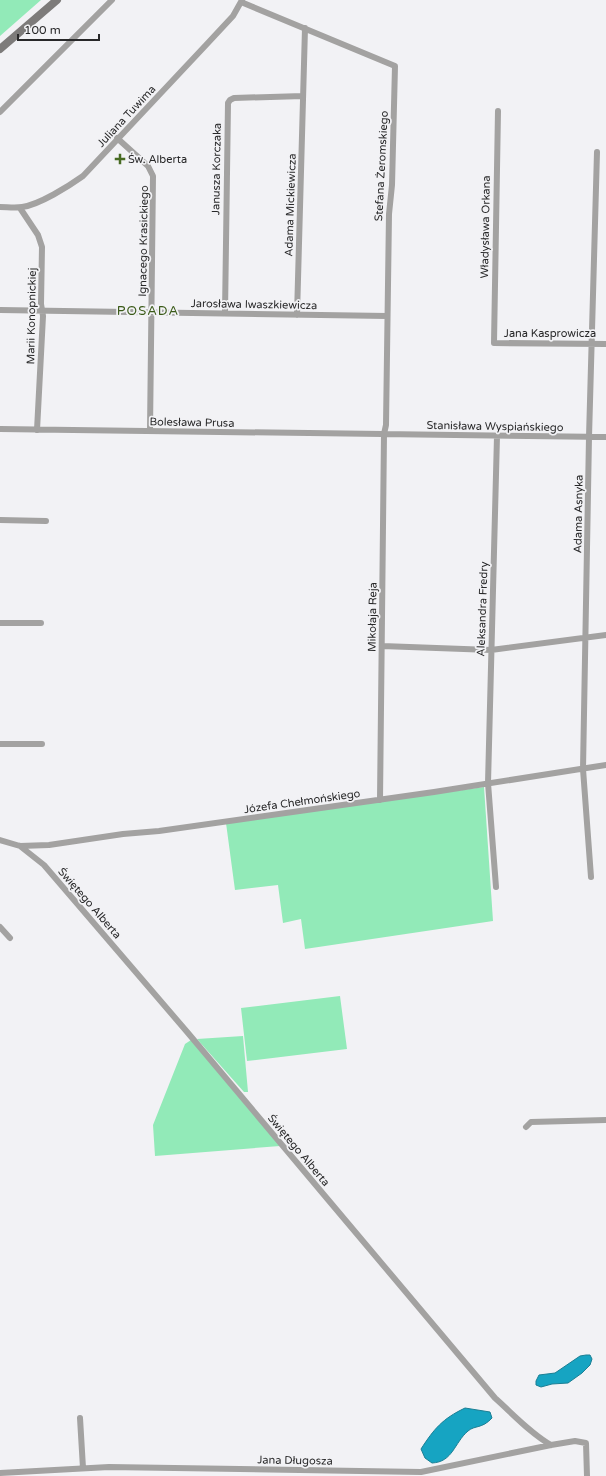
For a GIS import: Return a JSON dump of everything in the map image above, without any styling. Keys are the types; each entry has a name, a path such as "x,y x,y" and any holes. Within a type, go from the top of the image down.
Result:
{"main road":[{"path":"0,49 57,0"}],"street":[{"path":"0,112 112,0"},
{"name":"Stefana Żeromskiego","path":"241,1 395,66 392,185 389,214 386,425 384,434"},
{"name":"Juliana Tuwima","path":"0,207 20,208 27,206 78,180 101,158 117,138 233,16 241,1"},
{"name":"Adama Mickiewicza","path":"297,315 305,28"},
{"name":"Janusza Korczaka","path":"225,313 228,102 235,98 303,96"},
{"name":"Władysława Orkana","path":"494,343 498,111"},
{"name":"Ignacego Krasickiego","path":"117,138 148,166 153,176 150,431"},
{"name":"Adama Asnyka","path":"591,877 583,768 589,437 597,152"},
{"name":"Marii Konopnickiej","path":"20,208 38,234 42,247 41,304 43,316 37,430"},
{"name":"Jarosława Iwaszkiewicza","path":"0,310 387,316"},
{"name":"Jana Kasprowicza","path":"494,343 606,344"},
{"name":"Bolesława Prusa","path":"0,429 384,434"},
{"name":"Stanisława Wyspiańskiego","path":"384,434 606,437"},
{"name":"Mikołaja Reja","path":"380,800 384,434"},
{"name":"Aleksandra Fredry","path":"496,887 488,784 497,436"},
{"path":"0,520 46,521"},
{"path":"0,623 41,623"},
{"path":"382,646 491,650 606,635"},
{"path":"0,744 42,744"},
{"name":"Józefa Chełmońskiego","path":"0,840 20,846 45,845 123,834 159,831 380,800 606,765"},
{"path":"39,861 39,852 45,845"},
{"name":"Świętego Alberta","path":"20,846 39,861 188,1033 495,1398 524,1425 542,1440 551,1445"},
{"path":"0,927 10,938"},
{"path":"526,1127 531,1122 606,1120"},
{"path":"80,1418 83,1468"},
{"name":"Jana Długosza","path":"0,1473 83,1468 180,1467 303,1471 421,1472 575,1441 586,1443 587,1476"}],"green space":[{"path":"0,0 41,0 0,36"},
{"path":"484,787 493,921 305,949 301,919 283,923 278,885 235,890 226,823"},
{"path":"340,996 347,1049 247,1061 241,1008"},
{"path":"243,1036 248,1092 244,1092 197,1039"},
{"path":"191,1040 280,1146 155,1156 153,1125 185,1044"}],"water":[{"path":"590,1355 592,1359 590,1365 568,1383 552,1384 541,1387 536,1385 539,1375 555,1373 580,1356"},
{"path":"465,1408 490,1412 492,1418 485,1424 468,1431 445,1459 432,1463 425,1458 421,1449 439,1425 450,1416"}],"place":[{"name":"Św. Alberta","path":"120,159"}],"district":[{"name":"POSADA","path":"148,310"}]}
